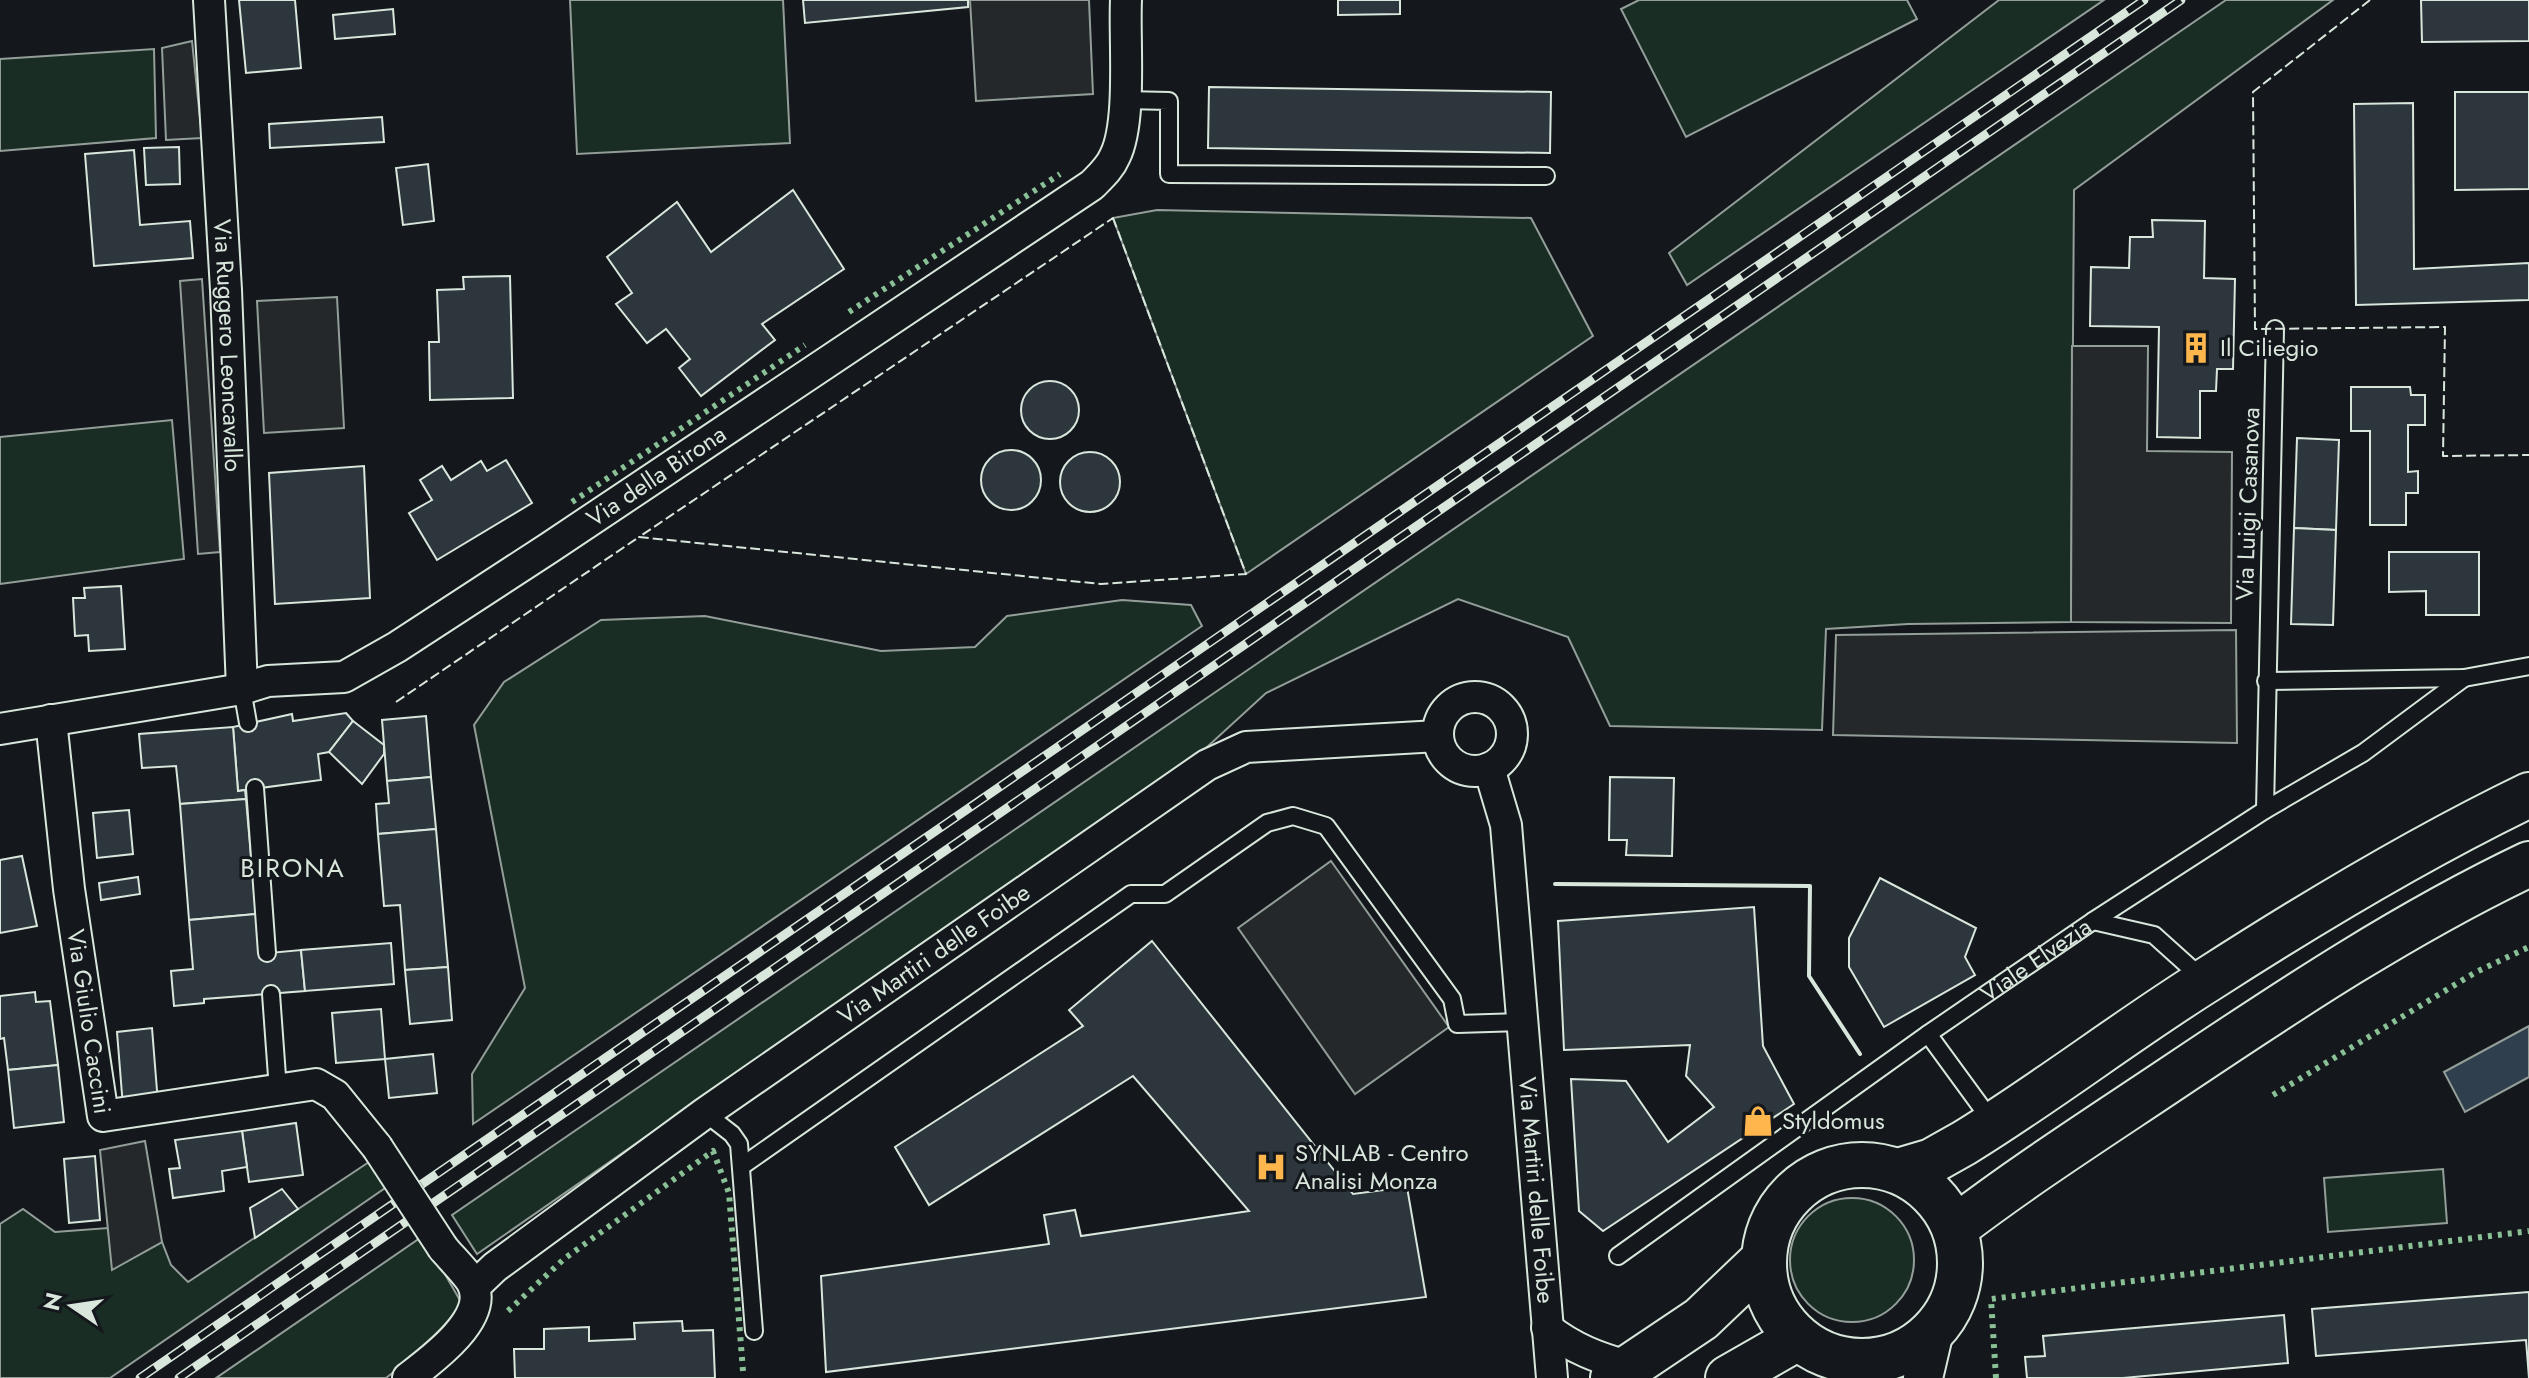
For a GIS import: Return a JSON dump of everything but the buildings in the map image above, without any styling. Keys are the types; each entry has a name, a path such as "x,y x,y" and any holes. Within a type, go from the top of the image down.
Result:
{"main road":[{"path":"1898,1171 1932,1161 1994,1124 2205,981 2361,885 2465,826 2529,795"},
{"path":"1955,1228 2000,1194 2267,1015 2389,939 2529,864"},
{"path":"1868,1164 1898,1171 1922,1184 1942,1204 1955,1228 1960,1255 1959,1282 1950,1308 1934,1331 1910,1349 1864,1370 1824,1354 1798,1338 1779,1316 1767,1289 1763,1260 1769,1229 1785,1201 1808,1180 1837,1167 1868,1164"},
{"path":"1622,1372 1701,1319 1763,1260"},
{"path":"1728,1378 1798,1338"}],"street":[{"name":"Via Ruggero Leoncavallo","path":"209,0 226,290 242,689"},
{"name":"Via della Birona","path":"0,729 242,689 268,681 344,677 397,647 537,557 1092,185 1117,154 1124,122 1126,0"},
{"path":"1468,697 1493,701 1503,709 1509,720 1511,745 1505,756 1489,768 1472,772 1450,762 1443,753 1438,736 1441,719 1448,708 1468,697"},
{"name":"Via Giulio Caccini","path":"51,720 69,889 103,1116 316,1084 335,1095 377,1147 443,1248 474,1287"},
{"name":"Via Martiri delle Foibe","path":"474,1287 495,1267 705,1113 1207,765 1246,747 1438,736"},
{"name":"Via Martiri delle Foibe","path":"1489,768 1506,825 1552,1378"},
{"path":"408,1378 437,1356 462,1330 474,1308 474,1287"},
{"name":"Via Martiri delle Foibe","path":"1547,1328 1565,1342 1622,1372"},
{"path":"1923,1378 1934,1331"}],"lane":[{"path":"1125,100 1169,101 1169,174 1546,176"},
{"name":"Via Luigi Casanova","path":"2265,810 2275,329"},
{"name":"Viale Elvezia","path":"2266,681 2464,678 2529,666"},
{"name":"Viale Elvezia","path":"1618,1256 1928,1034 2093,921 2265,810 2363,753 2464,678"},
{"path":"242,689 248,723"},
{"path":"255,788 267,953"},
{"path":"742,1166 1131,894 1165,894 1267,823 1293,816 1326,826 1452,999 1457,1024 1522,1022"},
{"path":"2093,921 2154,935 2205,981"},
{"path":"271,994 278,1090"},
{"path":"1928,1034 1994,1124"},
{"path":"705,1113 732,1134 739,1144 754,1331"}],"green space":[{"path":"570,0 783,0 790,143 577,154"},
{"path":"1639,0 1907,0 1917,19 1686,137 1621,9"},
{"path":"1999,0 2104,0 1687,285 1669,253"},
{"path":"2226,0 2333,0 2074,190 2071,622 1908,624 1826,629 1822,730 1610,726 1568,637 1458,599 1266,693 1206,748 477,1254 452,1215"},
{"path":"154,49 156,138 0,151 0,59"},
{"path":"1157,210 1531,218 1593,336 1246,574 1113,218"},
{"path":"172,420 184,559 0,584 0,437"},
{"path":"1122,600 1191,605 1202,626 473,1124 472,1074 525,988 474,725 504,682 601,620 705,616 881,651 975,647 1007,616"},
{"path":"369,1162 388,1186 110,1378 0,1378 0,1224 23,1209 55,1232 108,1228 113,1269 162,1242 171,1265 188,1282"},
{"path":"2443,1169 2447,1223 2328,1232 2324,1178"},
{"path":"1852,1198 1876,1202 1896,1216 1910,1236 1914,1260 1910,1284 1896,1304 1876,1318 1852,1322 1828,1318 1808,1304 1794,1284 1790,1260 1794,1236 1808,1216 1828,1202"},
{"path":"423,1236 461,1302 444,1333 386,1378 216,1378"}],"shaded area":[{"path":"970,0 1089,0 1093,94 976,101"},
{"path":"192,41 202,138 166,140 162,48"},
{"path":"202,279 220,552 198,554 180,281"},
{"path":"337,297 344,428 264,433 257,301"},
{"path":"2072,346 2148,346 2147,451 2232,452 2231,623 2071,622"},
{"path":"2236,630 2237,743 1833,735 1836,635"},
{"path":"1331,861 1449,1027 1355,1094 1238,928"},
{"path":"145,1141 162,1242 112,1270 100,1150"}],"water":[{"path":"2529,1026 2529,1077 2465,1112 2444,1072"}],"railway":[{"path":"140,1378 2144,0"},
{"path":"179,1378 2181,0"}],"hedge":[{"path":"849,312 1060,174"},
{"path":"572,502 805,345"},
{"path":"2273,1095 2476,972 2529,947"},
{"path":"508,1311 564,1259 713,1151 729,1193 743,1371"},
{"path":"1996,1378 1991,1299 2529,1231"}],"fence":[{"path":"2370,0 2253,92 2255,329 2445,327 2443,456 2529,455"},
{"path":"1113,218 1246,574 1101,584 639,537 1113,218"},
{"path":"396,702 639,537"}],"wall":[{"path":"1555,884 1810,886 1809,976 1860,1054"}],"place":[{"name":"Il Ciliegio","path":"2196,348"},
{"name":"Styldomus","path":"1758,1121"},
{"name":"SYNLAB - Centro Analisi Monza","path":"1271,1167"}],"district":[{"name":"BIRONA","path":"293,868"}]}
